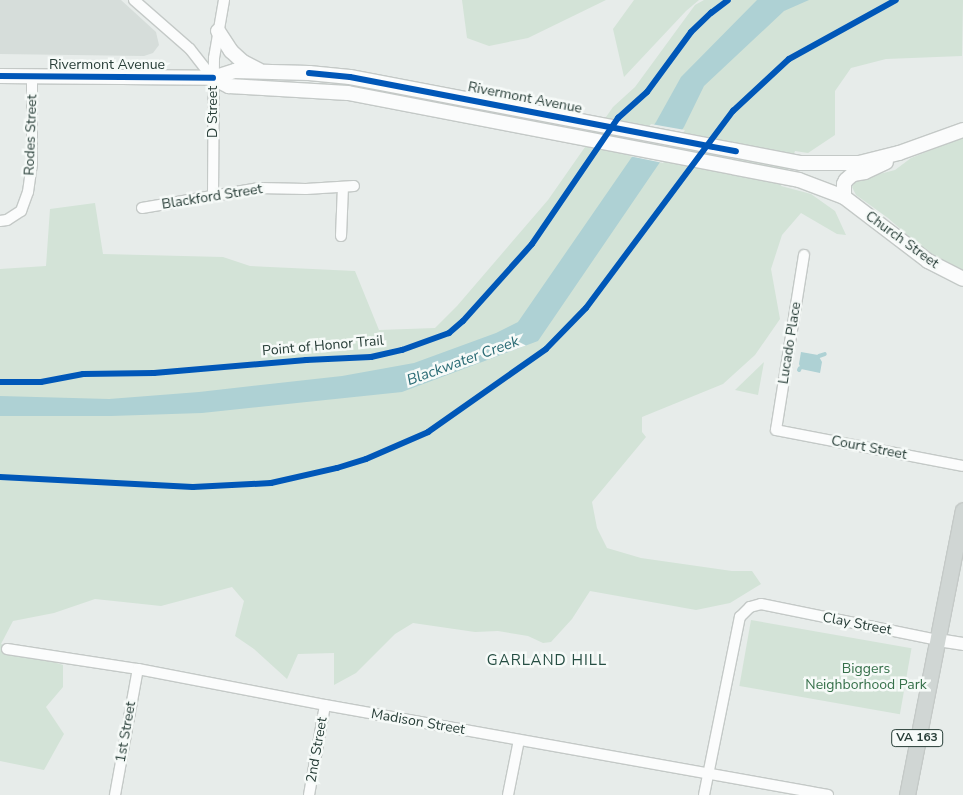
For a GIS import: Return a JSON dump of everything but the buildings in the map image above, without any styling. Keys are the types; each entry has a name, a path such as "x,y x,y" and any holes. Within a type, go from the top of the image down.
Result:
{"main road":[{"path":"218,30 231,51 243,62 262,71"},
{"name":"Rivermont Avenue","path":"0,76 213,78 235,71 309,73 360,79 801,163 859,163 899,153"},
{"name":"Rivermont Avenue","path":"213,78 229,86 308,89 358,95 799,180 844,197"},
{"path":"844,197 844,184 853,174 866,172 883,165 899,153 963,130"},
{"name":"Church Street","path":"844,197 928,261 963,279"},
{"name":"VA 163","path":"906,795 963,510"}],"street":[{"path":"134,0 190,49 213,78"},
{"name":"D Street","path":"213,196 213,78 218,30 224,0"},
{"name":"Rodes Street","path":"0,221 7,220 21,211 28,192 32,164 32,77"},
{"name":"Blackford Street","path":"142,208 259,188 312,189 349,187 341,236"},
{"name":"Lucado Place","path":"776,430 804,255"},
{"name":"Court Street","path":"776,430 963,466"},
{"name":"Clay Street","path":"708,773 740,617 750,607 760,604 963,644"},
{"name":"Madison Street","path":"7,649 138,669 325,705 828,795"},
{"name":"1st Street","path":"114,795 138,669"},
{"name":"2nd Street","path":"309,795 325,705"},
{"path":"508,795 519,740"},
{"path":"704,795 708,773"}],"shaded area":[{"path":"0,0 121,0 156,32 159,45 153,53 144,56 0,54"}],"green space":[{"path":"462,0 606,0 528,38 489,46 467,38"},
{"path":"634,0 699,0 686,11 624,77 613,29"},
{"path":"704,0 963,0 962,56 886,59 851,68 835,91 835,135 808,153 795,151 781,186 811,194 835,211 846,235 837,234 801,213 782,235 771,269 780,319 755,355 723,384 642,417 642,432 646,437 592,502 597,528 607,548 641,558 732,571 752,571 761,584 730,603 696,610 590,591 572,619 551,642 543,643 528,636 498,631 475,632 413,623 395,634 356,673 334,685 334,653 298,654 287,679 254,649 235,636 244,601 232,587 161,606 95,599 54,613 13,621 1,644 63,665 63,687 46,707 64,734 44,770 0,761 0,269 46,266 50,209 95,203 103,254 223,257 250,266 355,271 379,330 435,328 457,306 548,200 613,107 635,87 695,5"},
{"path":"963,137 963,273 923,249 888,218 856,195 852,187 856,180 895,170 911,158"},
{"path":"764,362 758,395 735,390"},
{"name":"Biggers Neighborhood Park","path":"751,620 912,648 900,714 739,686"}],"water":[{"name":"Blackwater Creek","path":"757,0 809,0 784,11 704,86 684,127 538,341 402,392 202,413 111,416 0,416 0,396 109,399 199,392 342,376 414,363 496,333 518,322 656,122 681,77"},
{"path":"801,352 818,355 822,362 820,373 801,369 799,364"}],"pier":[{"path":"651,124 685,130 663,163 629,156"}],"waterway":[{"path":"819,356 825,354"}],"cycle path":[{"name":"Point of Honor Trail","path":"0,382 41,382 83,374 154,373 306,360 371,357 402,350 449,333 463,321 532,244 618,118 647,92 691,32 728,0"},
{"path":"0,477 193,487 271,483 337,468 366,459 428,432 546,349 586,308 733,111 789,59 896,0"},
{"path":"309,73 350,77 736,151"},
{"path":"0,76 213,78"}],"district":[{"name":"GARLAND HILL","path":"547,661"}]}
